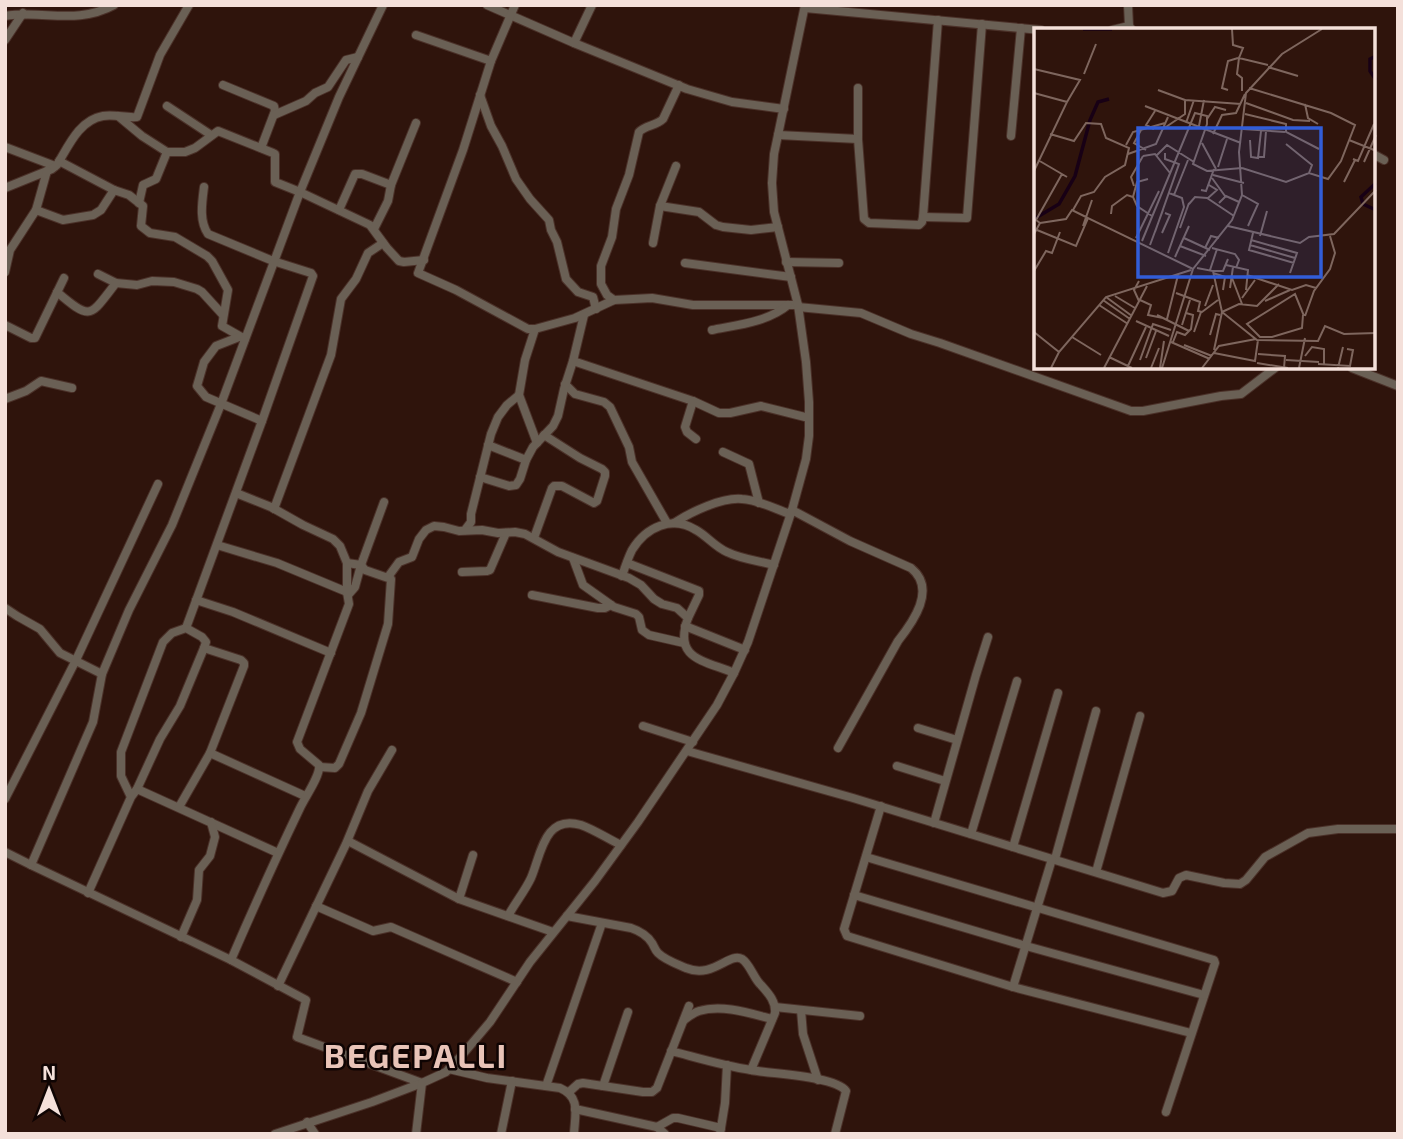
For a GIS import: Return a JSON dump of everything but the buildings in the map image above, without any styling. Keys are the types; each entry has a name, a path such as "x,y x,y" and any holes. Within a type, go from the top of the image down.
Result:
{"street":[{"path":"5,16 23,13 93,15 114,5"},
{"path":"31,866 93,722 102,674 129,610 172,525 221,404 242,338 300,192 339,97 383,5"},
{"path":"487,5 679,85 732,102 784,109"},
{"path":"515,5 491,61 418,273 528,329 584,315 614,300 652,298 693,305 788,305 861,313 911,334 1131,411 1241,394 1274,369"},
{"path":"573,43 592,5"},
{"path":"1128,5 1130,28"},
{"path":"5,272 9,252 36,210 54,166 76,133 100,116 135,117 139,114 160,55 189,6"},
{"path":"275,1134 372,1102 422,1083 449,1069 489,1022 553,932 621,845 693,742 734,673 774,565 806,459 809,418 806,362 798,306 774,212 772,183 774,154 805,6 1034,29"},
{"path":"5,40 23,13"},
{"path":"858,88 864,219 869,223 919,225 923,217 938,20"},
{"path":"923,217 967,218 982,24"},
{"path":"1012,136 1021,28"},
{"path":"416,35 491,61"},
{"path":"274,115 306,101 327,87 346,60 358,57"},
{"path":"223,85 272,104 275,108 261,148"},
{"path":"614,300 607,295 601,284 601,266 612,237 616,209 629,175 639,132 663,119 679,85"},
{"path":"480,95 491,126 516,178 549,220 566,279 578,292 593,297"},
{"path":"167,106 211,135"},
{"path":"118,116 167,152 187,151 197,147 218,131 275,154 275,182 370,225 388,250 402,262 424,260"},
{"path":"374,229 388,201 391,185 416,123"},
{"path":"778,135 859,139"},
{"path":"5,147 129,195 144,208 142,228 150,233 173,236 210,258 228,290 223,328 242,338"},
{"path":"139,203 144,185 156,179 167,152"},
{"path":"1375,155 1384,160"},
{"path":"5,188 54,166"},
{"path":"653,243 660,206 676,166"},
{"path":"339,210 355,174 391,185"},
{"path":"186,628 313,276 206,233 201,208 204,187"},
{"path":"36,210 63,220 93,215 99,213 114,190"},
{"path":"660,206 699,212 719,227 751,230 778,227"},
{"path":"275,509 331,355 341,299 356,279 368,253 383,243"},
{"path":"786,262 839,263"},
{"path":"685,263 790,277"},
{"path":"98,274 116,283 137,285 152,281 176,282 201,291 223,315"},
{"path":"5,325 35,338 64,278"},
{"path":"57,292 77,309 90,312 96,309 116,283"},
{"path":"596,309 593,297 601,284"},
{"path":"712,330 778,313 788,305"},
{"path":"480,477 513,486 520,479 526,460 558,416 584,315"},
{"path":"535,329 525,360 519,395 537,443"},
{"path":"242,338 216,346 204,362 198,389 203,395 262,421"},
{"path":"573,360 693,401 719,413 761,406 809,418"},
{"path":"1355,369 1398,386"},
{"path":"5,399 26,391 41,381 72,388"},
{"path":"565,384 575,394 604,402 610,407 629,447 632,462 670,523"},
{"path":"465,530 471,522 488,445 498,417 519,395"},
{"path":"693,401 685,427 696,439"},
{"path":"534,538 554,485 562,486 594,503 605,476 605,472 544,435"},
{"path":"488,445 526,460"},
{"path":"723,452 749,464 759,503"},
{"path":"5,799 76,660 158,484"},
{"path":"236,493 331,537 340,546 347,563 349,608 297,742 299,749 320,767 337,766 361,713 389,621 391,580 365,570 361,565 347,563"},
{"path":"622,576 632,550 654,527 732,499 744,499 791,512 911,568 920,579 920,606 838,748"},
{"path":"347,594 355,587 384,502"},
{"path":"670,523 683,524 697,530 730,554 774,565"},
{"path":"388,577 399,562 412,557 419,539 426,530 434,526 459,531 525,534 546,547 642,585 654,599 677,608 686,622 744,650"},
{"path":"462,572 490,570 506,533"},
{"path":"217,545 277,563 347,594"},
{"path":"573,558 583,585 611,605 636,614 642,630 649,635 684,643"},
{"path":"627,564 699,591 686,622 683,639 686,649 692,656 734,673"},
{"path":"532,595 598,608 611,605"},
{"path":"196,600 233,612 331,653"},
{"path":"5,608 40,629 60,653 102,674"},
{"path":"88,893 131,797 183,701 204,648 204,638 186,628 170,634 163,642 122,749 121,776 131,797"},
{"path":"934,823 988,637"},
{"path":"179,807 210,752 244,666 241,660 204,648"},
{"path":"971,834 1017,681"},
{"path":"1013,847 1058,693"},
{"path":"1013,987 1054,859 1096,711"},
{"path":"1096,872 1140,716"},
{"path":"643,726 693,742"},
{"path":"918,728 957,740"},
{"path":"278,986 348,841 368,791 392,750"},
{"path":"687,751 881,806 1163,892 1172,891 1185,875 1240,884 1265,857 1308,833 1338,829 1398,829"},
{"path":"210,752 305,796"},
{"path":"897,766 946,781"},
{"path":"231,960 278,853 320,767"},
{"path":"137,789 278,853"},
{"path":"881,806 844,929 847,936 1013,987 1192,1033"},
{"path":"181,937 197,900 199,870 210,856 215,837 211,822"},
{"path":"508,916 530,878 546,835 556,827 566,824 580,825 621,845"},
{"path":"348,841 459,899 553,932"},
{"path":"5,852 231,960 306,1000 297,1037 422,1083"},
{"path":"459,899 473,855"},
{"path":"866,857 1212,958 1214,963 1166,1112"},
{"path":"854,895 1204,995"},
{"path":"316,906 373,931 391,927 517,982"},
{"path":"567,916 641,932 648,937 658,953 695,971 705,971 732,959 745,961 756,981 772,998 775,1007 751,1070"},
{"path":"546,1086 602,923"},
{"path":"569,1092 578,1084 643,1092 657,1088 689,1006"},
{"path":"775,1007 860,1016"},
{"path":"684,1020 698,1012 714,1009 738,1010 772,1019"},
{"path":"801,1010 803,1034 818,1080"},
{"path":"603,1086 628,1012"},
{"path":"671,1051 751,1070 800,1076 841,1086 846,1091 838,1132"},
{"path":"657,1127 678,1118 721,1131 727,1065"},
{"path":"449,1069 487,1078 560,1088 569,1092 575,1100 574,1134"},
{"path":"501,1134 512,1081"},
{"path":"416,1134 422,1083"},
{"path":"575,1109 657,1127 665,1134"},
{"path":"307,1122 315,1134"}],"district":[{"name":"BEGEPALLI","path":"416,1055"}]}
